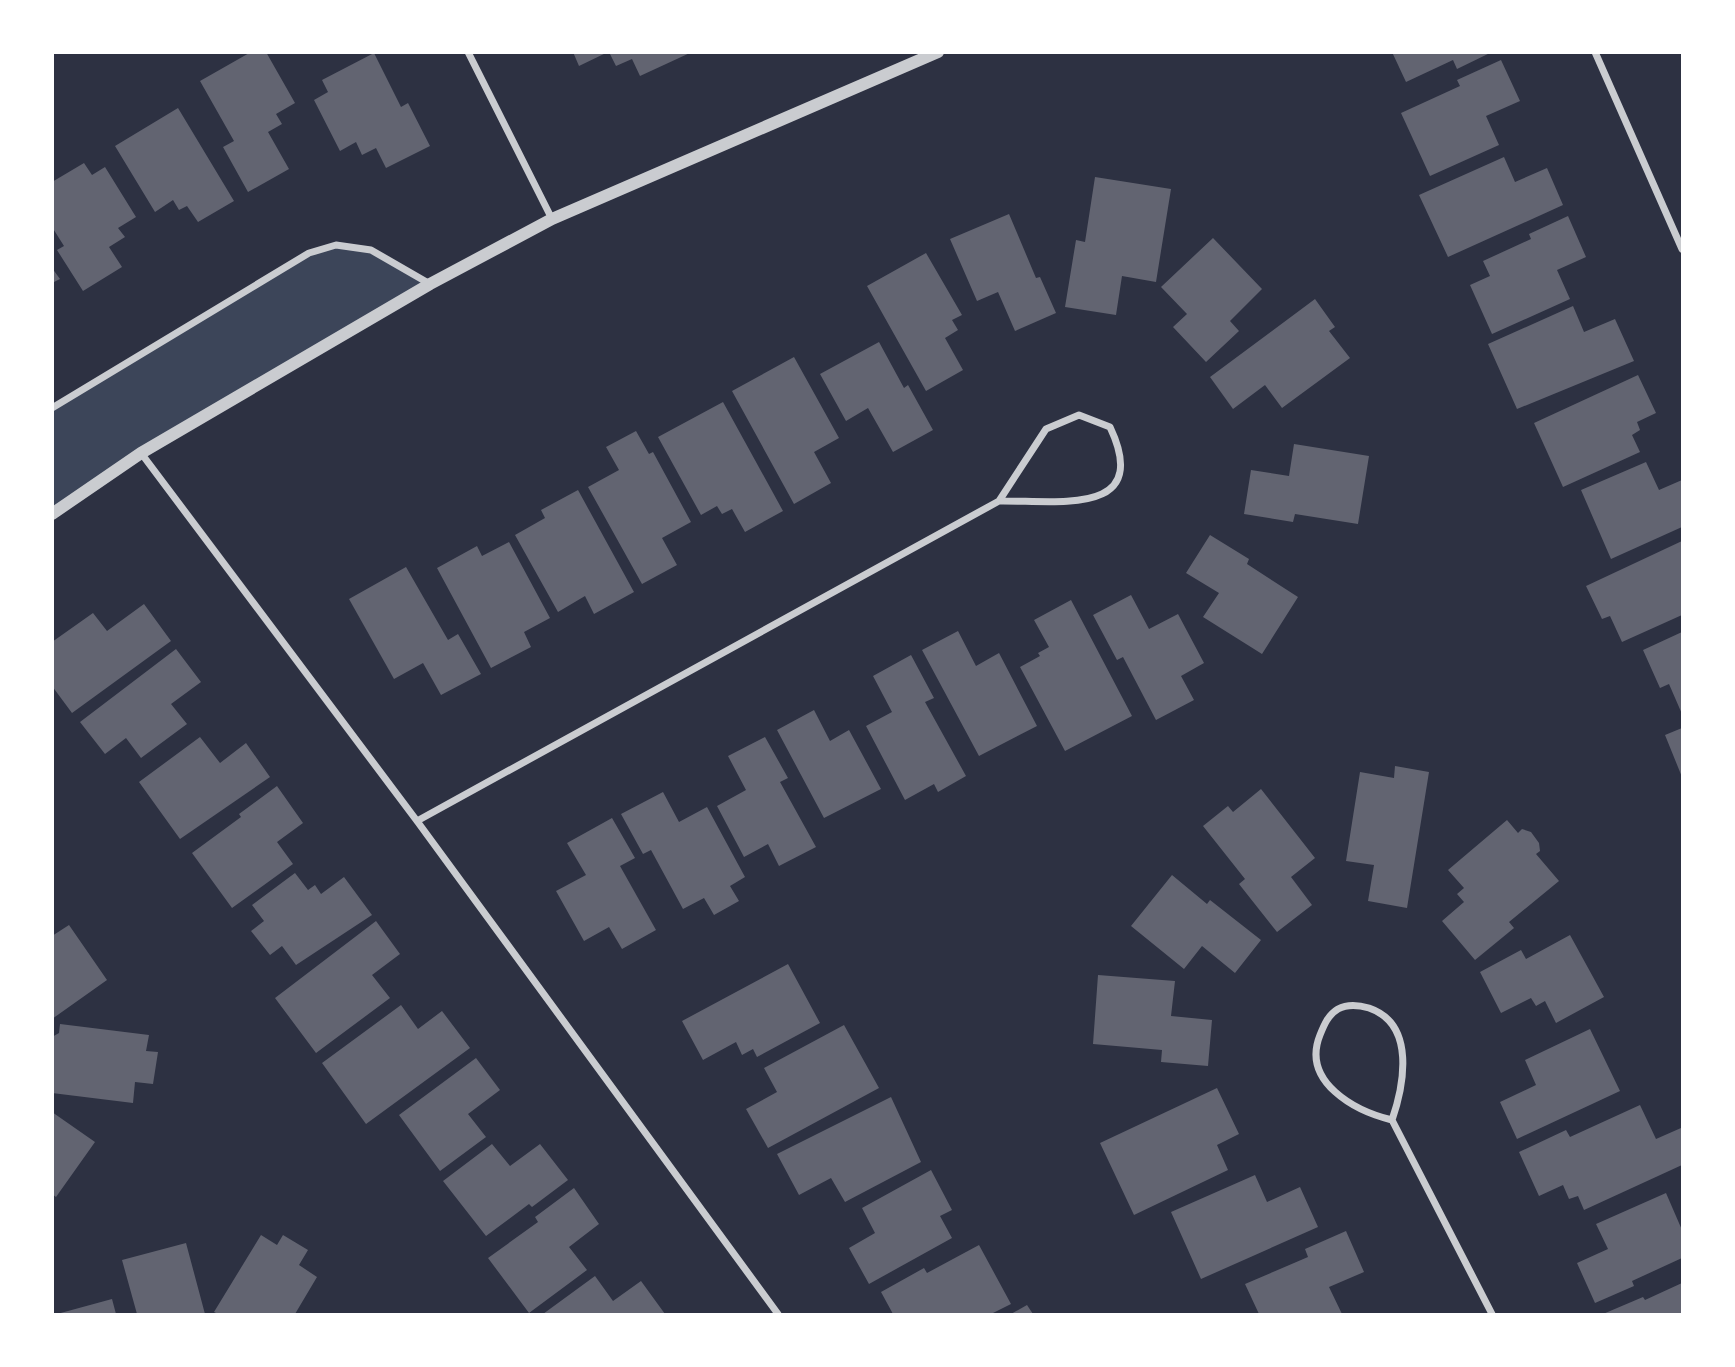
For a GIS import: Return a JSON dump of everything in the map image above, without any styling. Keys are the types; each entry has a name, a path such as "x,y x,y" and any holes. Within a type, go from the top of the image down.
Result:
{"street":[{"path":"468,52 552,219"},
{"path":"52,514 141,453 430,284 552,219 938,52"},
{"path":"1595,52 1682,249"},
{"path":"52,408 309,253 336,245 370,250 430,284"},
{"path":"417,821 999,501 1046,429 1079,415 1110,427 1123,464 1116,483 1100,496 1073,503 999,501"},
{"path":"141,453 417,821 778,1314"},
{"path":"1392,1121 1369,1115 1348,1102 1330,1088 1318,1070 1316,1044 1325,1022 1339,1009 1358,1005 1380,1012 1397,1035 1405,1062 1402,1093 1392,1121 1492,1314"}],"shaded area":[{"path":"336,245 371,250 430,284 53,514 53,408 286,266"}],"building":[{"path":"251,52 266,52 295,103 276,114 282,124 268,132 289,169 248,192 223,147 234,141 200,81"},
{"path":"573,52 608,52 579,66"},
{"path":"609,52 692,52 640,76 632,59 616,66"},
{"path":"1392,52 1492,52 1457,69 1453,60 1406,82"},
{"path":"374,53 401,107 408,103 430,146 386,168 376,148 362,155 356,142 340,151 314,100 328,92 322,80"},
{"path":"1501,60 1520,101 1486,116 1499,145 1430,176 1401,113 1460,86 1457,80"},
{"path":"178,108 234,201 198,222 187,206 179,210 173,200 155,212 115,146"},
{"path":"1504,157 1515,182 1547,168 1563,205 1448,257 1419,195"},
{"path":"84,163 92,175 105,167 136,217 118,228 125,237 109,247 122,267 83,291 57,250 64,246 52,227 52,182"},
{"path":"1095,177 1171,189 1156,282 1122,276 1116,315 1065,307 1076,240 1085,242"},
{"path":"1009,214 1036,278 1040,277 1056,313 1015,331 998,292 977,301 950,239"},
{"path":"1568,216 1586,257 1557,270 1570,299 1492,334 1470,285 1490,276 1483,261 1531,239 1529,234"},
{"path":"1213,238 1262,289 1230,321 1239,331 1206,362 1173,327 1187,314 1161,287"},
{"path":"926,253 962,315 952,320 958,330 945,338 963,370 926,391 867,286"},
{"path":"52,268 60,279 52,283"},
{"path":"1315,299 1335,327 1329,331 1350,358 1282,408 1265,385 1233,409 1210,377"},
{"path":"1573,306 1584,332 1615,319 1634,361 1517,409 1488,344"},
{"path":"879,342 904,388 908,385 933,430 893,452 868,408 846,421 820,374"},
{"path":"794,357 839,438 814,452 831,483 794,504 732,391"},
{"path":"1638,375 1656,413 1637,422 1640,430 1632,435 1640,452 1563,487 1534,423"},
{"path":"723,402 783,511 745,532 732,509 722,514 717,506 701,515 658,437"},
{"path":"636,431 649,454 653,452 691,522 662,538 677,565 642,584 588,487 619,470 606,447"},
{"path":"1294,444 1369,456 1358,524 1295,514 1293,522 1244,514 1251,470 1289,476"},
{"path":"1646,462 1659,490 1682,480 1682,527 1611,559 1581,490"},
{"path":"578,490 634,592 594,614 585,596 558,612 515,535 545,518 541,510"},
{"path":"1210,535 1249,559 1247,564 1298,597 1262,654 1203,617 1219,593 1186,573"},
{"path":"1682,541 1682,615 1622,642 1610,616 1602,619 1586,586"},
{"path":"509,542 550,618 524,632 531,647 491,668 437,568 477,546 482,556"},
{"path":"406,567 448,640 458,634 481,674 441,695 423,663 394,679 349,599"},
{"path":"1131,595 1149,629 1178,614 1204,663 1181,676 1194,700 1156,720 1123,657 1117,660 1093,615"},
{"path":"1071,600 1132,716 1065,751 1020,667 1040,656 1038,653 1049,647 1034,620"},
{"path":"144,604 171,641 72,713 52,686 52,642 93,613 107,631"},
{"path":"958,631 976,666 999,653 1037,726 979,756 922,650"},
{"path":"1682,632 1682,714 1669,684 1660,688 1643,650"},
{"path":"176,649 201,682 171,704 187,724 141,758 126,738 105,754 80,722"},
{"path":"911,655 934,698 925,702 966,776 938,792 934,784 905,800 866,726 892,712 873,676"},
{"path":"814,710 830,741 849,730 881,789 824,818 777,730"},
{"path":"1682,728 1682,777 1665,735"},
{"path":"200,737 220,763 246,743 270,777 180,839 139,782"},
{"path":"765,737 788,778 780,782 816,847 779,866 768,844 744,857 717,806 746,790 728,756"},
{"path":"1395,766 1429,772 1407,908 1368,901 1374,865 1346,861 1360,772 1394,778"},
{"path":"277,786 303,823 277,842 293,864 232,908 192,853"},
{"path":"1261,789 1315,858 1291,877 1312,905 1277,932 1239,884 1245,879 1203,826 1228,806 1233,812"},
{"path":"663,792 679,822 707,807 745,877 730,886 739,901 714,915 704,898 683,909 651,850 643,854 621,814"},
{"path":"612,818 635,858 620,866 656,930 622,949 609,927 584,941 556,891 586,875 567,843"},
{"path":"1507,820 1518,833 1522,829 1531,832 1539,843 1540,851 1536,854 1559,881 1509,922 1514,928 1475,960 1442,921 1464,902 1457,894 1464,888 1448,870"},
{"path":"295,873 308,890 315,885 321,894 344,877 372,915 296,965 282,946 270,955 251,931 264,921 252,905"},
{"path":"1172,875 1207,904 1210,900 1261,940 1235,973 1202,946 1184,969 1131,926"},
{"path":"376,921 400,954 372,975 390,998 316,1053 275,998"},
{"path":"69,925 107,980 52,1019 52,936"},
{"path":"1570,935 1604,997 1556,1023 1545,1001 1536,1006 1531,998 1501,1013 1480,972 1521,950 1526,959"},
{"path":"788,964 820,1023 757,1057 753,1049 742,1055 736,1042 703,1060 682,1021"},
{"path":"1098,975 1175,981 1171,1016 1212,1020 1208,1066 1161,1062 1162,1050 1093,1044"},
{"path":"401,1005 418,1029 442,1011 470,1048 366,1124 322,1063"},
{"path":"60,1024 149,1035 146,1051 158,1052 153,1084 135,1082 133,1103 52,1093 52,1037 59,1033"},
{"path":"844,1025 879,1088 768,1148 746,1109 777,1092 764,1068"},
{"path":"1590,1029 1620,1091 1517,1139 1500,1102 1536,1085 1525,1060"},
{"path":"476,1058 500,1090 468,1114 486,1137 440,1171 399,1115"},
{"path":"1217,1088 1239,1134 1217,1145 1228,1170 1134,1215 1100,1143"},
{"path":"891,1097 921,1162 845,1202 831,1178 799,1195 777,1154"},
{"path":"1640,1105 1656,1139 1681,1128 1682,1165 1584,1210 1578,1196 1569,1199 1563,1185 1539,1196 1519,1152 1566,1130 1570,1137"},
{"path":"52,1112 95,1142 56,1197 52,1194"},
{"path":"492,1144 510,1166 540,1144 568,1180 532,1207 529,1204 486,1236 443,1181"},
{"path":"931,1170 952,1210 940,1216 952,1238 869,1284 849,1248 875,1233 862,1208"},
{"path":"1255,1175 1267,1202 1300,1187 1318,1227 1201,1279 1171,1212"},
{"path":"574,1188 599,1224 569,1247 587,1270 529,1313 488,1258 538,1222 535,1217"},
{"path":"1666,1193 1682,1230 1682,1258 1632,1281 1634,1286 1595,1303 1577,1263 1608,1249 1596,1224"},
{"path":"1346,1231 1364,1272 1329,1287 1342,1314 1259,1314 1245,1284 1308,1257 1305,1249"},
{"path":"261,1235 277,1245 283,1235 308,1250 299,1265 317,1277 295,1314 214,1312"},
{"path":"186,1243 205,1314 137,1314 122,1260"},
{"path":"979,1245 1011,1304 991,1314 893,1314 881,1292 924,1268 927,1273"},
{"path":"595,1276 613,1301 641,1281 665,1314 543,1314"},
{"path":"1682,1283 1682,1314 1603,1314 1643,1297 1645,1300"},
{"path":"112,1299 116,1314 57,1314"},
{"path":"1027,1305 1033,1314 1011,1314"}]}
